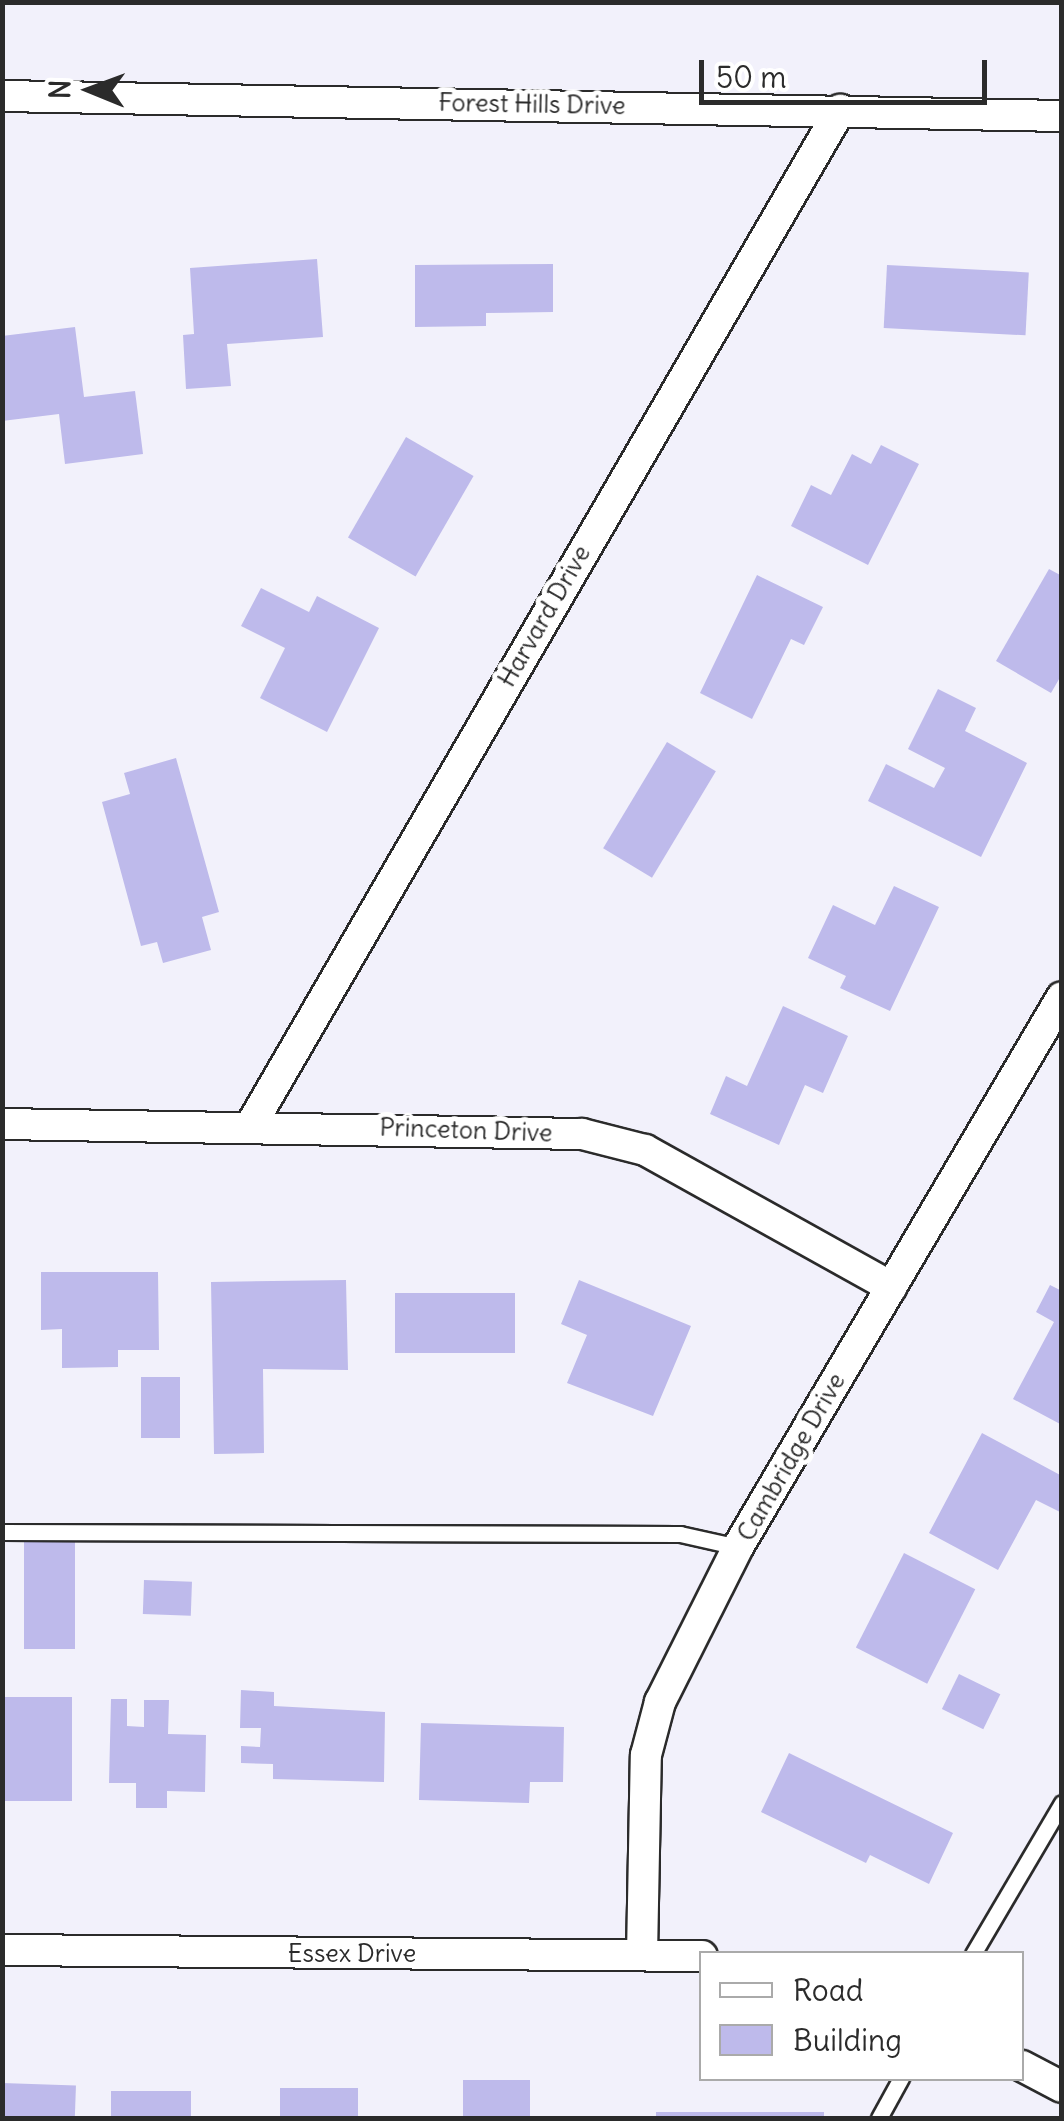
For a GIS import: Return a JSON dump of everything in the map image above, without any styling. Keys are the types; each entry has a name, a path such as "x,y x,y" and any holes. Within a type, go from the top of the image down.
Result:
{"street":[{"name":"Forest Hills Drive","path":"2,96 1062,116"},
{"name":"Harvard Drive","path":"252,1125 840,110"},
{"name":"Cambridge Drive","path":"642,1955 643,1790 651,1728 738,1547 1062,997"},
{"name":"Princeton Drive","path":"2,1124 252,1125 582,1134 619,1141 717,1188 891,1287"},
{"name":"Essex Drive","path":"2,1950 699,1956"},
{"path":"1024,2067 1062,2087"}],"lane":[{"path":"2,1532 680,1534 738,1547"},
{"path":"975,1951 1062,1803"},
{"path":"879,2118 899,2081"}],"building":[{"path":"317,259 323,337 227,344 231,386 186,389 183,335 194,334 190,268"},
{"path":"553,264 553,312 486,313 486,326 415,327 415,265"},
{"path":"887,265 1029,272 1026,335 884,328"},
{"path":"75,327 84,397 135,391 143,454 65,464 59,414 2,421 2,336"},
{"path":"406,437 474,476 416,576 348,537"},
{"path":"881,445 919,464 868,565 791,526 811,485 831,495 852,454 871,464"},
{"path":"1049,569 1062,576 1062,674 1051,693 996,661"},
{"path":"757,575 823,607 804,645 791,639 752,719 700,693"},
{"path":"261,588 309,612 317,596 379,628 327,732 260,698 285,648 241,626"},
{"path":"938,689 976,708 965,731 1027,763 981,857 868,801 886,764 934,788 945,768 908,749"},
{"path":"667,742 716,771 652,878 603,848"},
{"path":"176,758 219,912 202,917 211,950 163,963 157,942 141,946 102,802 130,794 124,773"},
{"path":"894,886 939,907 890,1011 840,988 846,976 808,958 833,905 875,925"},
{"path":"783,1006 848,1036 823,1093 805,1085 779,1145 710,1114 726,1076 747,1086"},
{"path":"41,1272 158,1272 159,1350 118,1350 118,1367 62,1368 62,1329 41,1330"},
{"path":"346,1280 348,1370 263,1369 264,1453 214,1454 211,1282"},
{"path":"579,1280 691,1326 653,1416 567,1383 587,1335 561,1324"},
{"path":"1050,1285 1062,1291 1062,1425 1013,1399 1054,1322 1036,1312"},
{"path":"395,1293 515,1293 515,1353 395,1353"},
{"path":"141,1377 180,1377 180,1438 141,1438"},
{"path":"982,1433 1062,1476 1062,1513 1036,1500 998,1570 929,1533"},
{"path":"24,1540 75,1540 75,1649 24,1649"},
{"path":"904,1553 975,1589 927,1684 856,1647"},
{"path":"144,1580 192,1582 191,1616 143,1614"},
{"path":"959,1674 1000,1694 983,1729 942,1709"},
{"path":"241,1690 274,1692 274,1706 385,1712 384,1782 273,1779 273,1764 241,1763 241,1746 260,1747 261,1728 240,1728"},
{"path":"4,1697 72,1697 72,1801 4,1801"},
{"path":"111,1699 127,1699 127,1726 144,1727 144,1700 169,1700 168,1734 206,1735 205,1792 167,1791 167,1808 136,1808 136,1783 109,1783"},
{"path":"421,1723 564,1727 563,1782 530,1782 529,1803 419,1800"},
{"path":"789,1753 953,1833 929,1884 870,1855 866,1863 761,1812"},
{"path":"463,2080 530,2080 530,2118 463,2118"},
{"path":"2,2083 76,2086 75,2118 2,2118"},
{"path":"280,2088 358,2088 358,2118 280,2118"},
{"path":"111,2091 191,2091 191,2118 111,2118"},
{"path":"656,2112 824,2112 824,2118 656,2118"}]}
